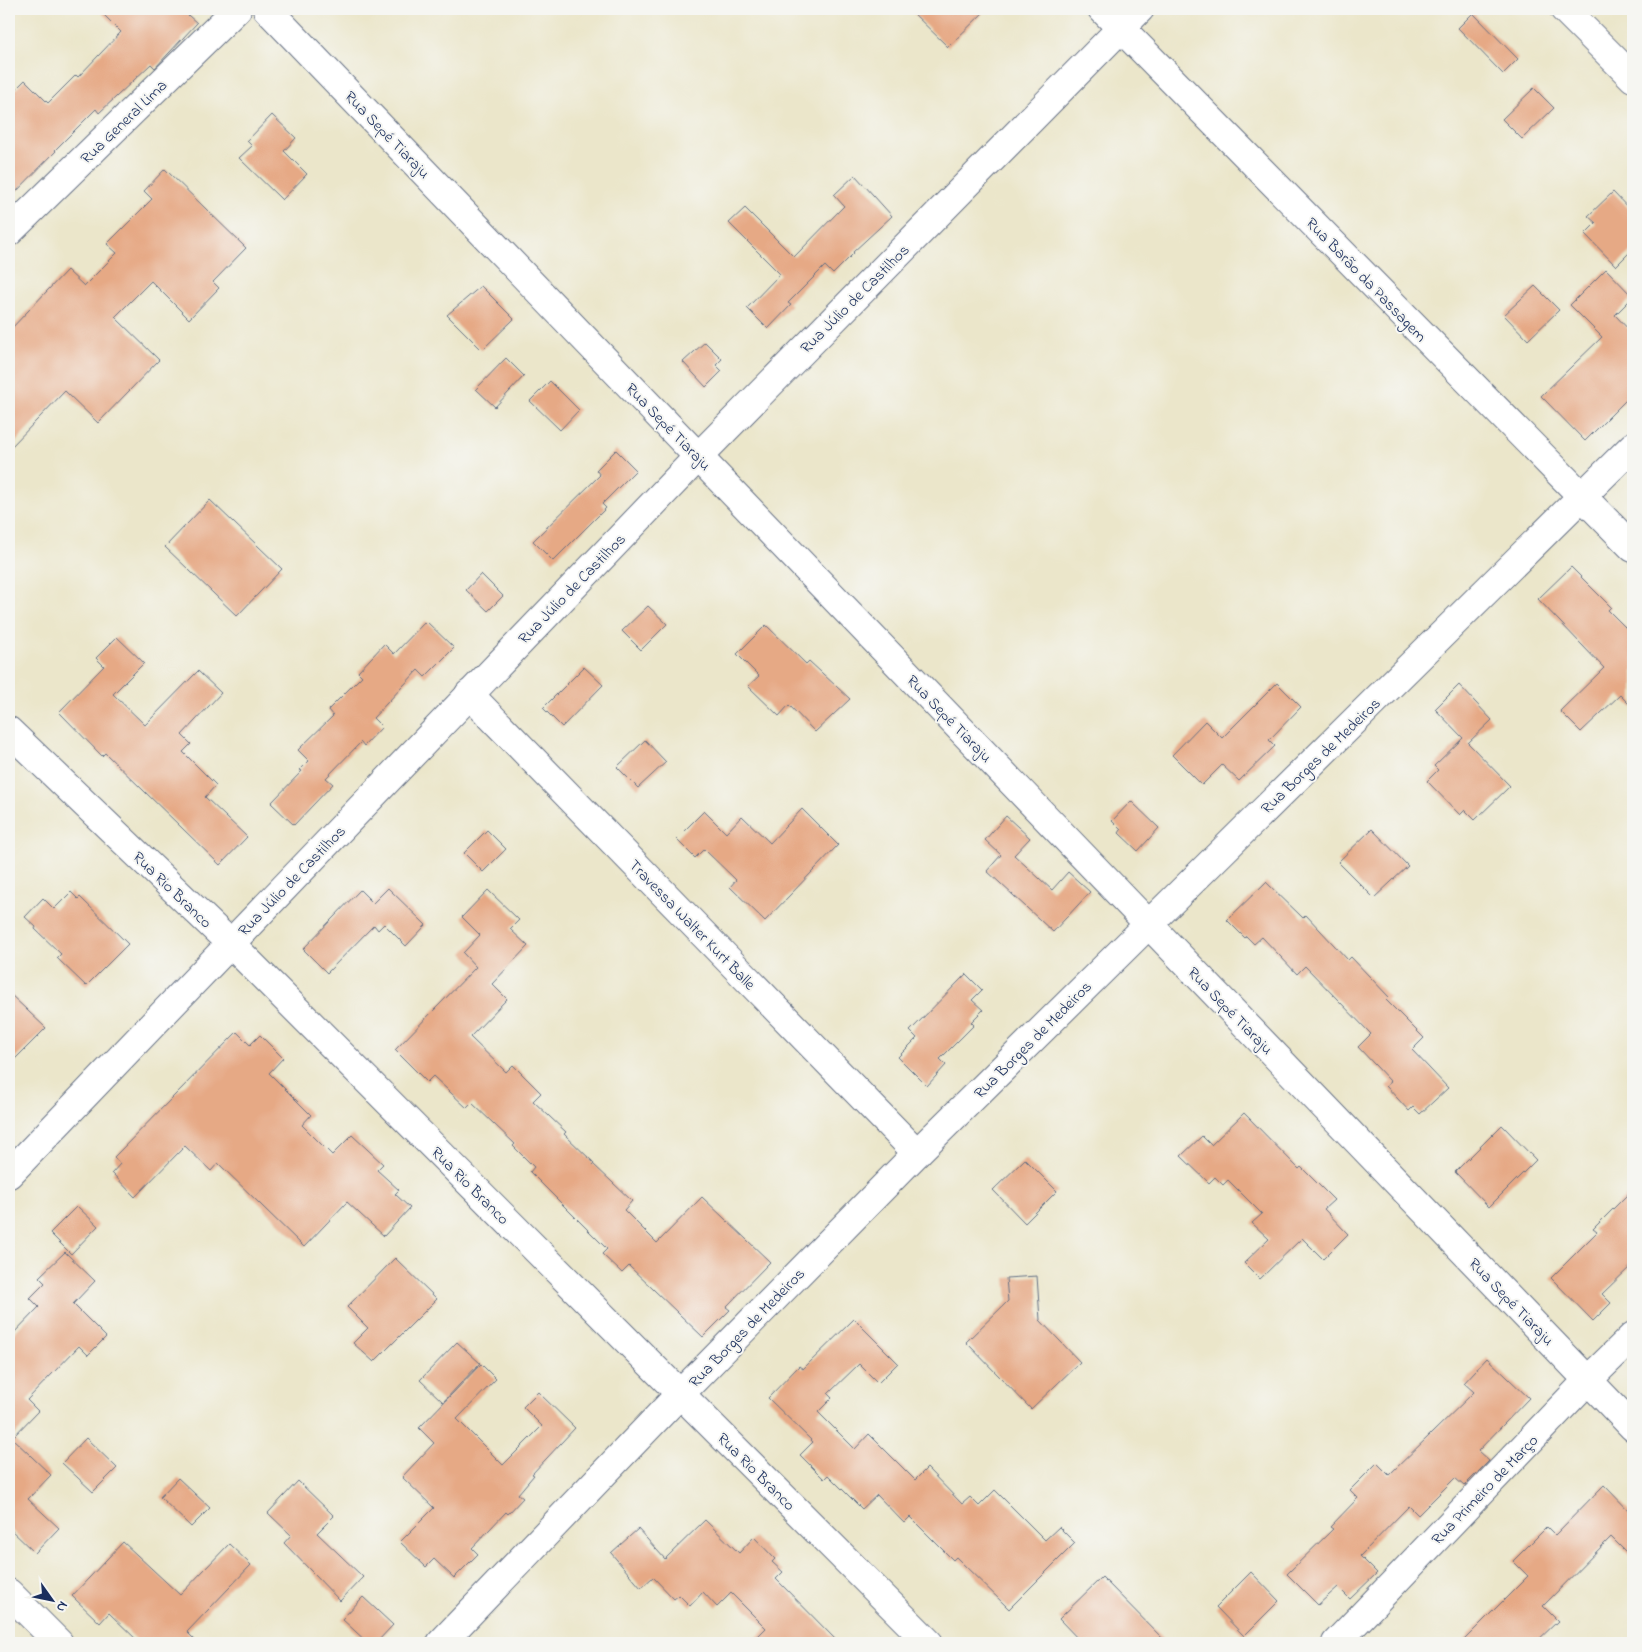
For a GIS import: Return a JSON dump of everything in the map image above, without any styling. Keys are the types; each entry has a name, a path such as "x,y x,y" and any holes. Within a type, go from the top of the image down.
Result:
{"street":[{"name":"Rua General Lima","path":"9,232 236,9"},
{"name":"Rua Sepé Tiaraju","path":"267,9 1633,1427"},
{"name":"Rua Barão da Passagem","path":"1102,9 1633,548"},
{"name":"Rua Júlio de Castilhos","path":"9,1174 698,456 1140,9"},
{"path":"1564,9 1633,78"},
{"name":"Rua Borges de Medeiros","path":"441,1643 680,1394 917,1153 1633,446"},
{"name":"Travessa Walter Kurt Balle","path":"469,694 917,1153"},
{"name":"Rua Rio Branco","path":"9,731 230,943 929,1643"},
{"name":"Rua Primeiro de Março","path":"1336,1643 1588,1380 1633,1336"},
{"path":"9,1593 59,1643"}],"building":[{"path":"98,9 181,9 197,23 155,68 151,64 99,113 96,109 9,199 9,96 25,80 48,103 76,75 78,77 121,32"},
{"path":"909,9 987,9 948,47"},
{"path":"1473,13 1518,59 1503,74 1458,28"},
{"path":"1534,88 1554,108 1522,139 1502,119"},
{"path":"272,115 296,138 284,151 307,174 282,200 239,158 252,146 247,141"},
{"path":"165,169 246,248 213,282 219,288 189,319 151,281 115,317 159,360 98,423 65,391 9,449 9,331 67,270 84,286 117,253 107,244 152,199 144,191"},
{"path":"855,175 892,216 853,252 833,274 825,266 788,303 791,305 768,329 747,308 780,274 729,223 745,208 794,257 844,206 834,195"},
{"path":"1613,192 1633,213 1633,249 1616,266 1585,234 1596,223 1588,216"},
{"path":"1606,269 1633,297 1615,315 1633,334 1633,393 1585,441 1541,396 1602,337 1570,305"},
{"path":"481,286 514,319 482,350 447,315"},
{"path":"1535,286 1559,310 1528,340 1504,315"},
{"path":"705,342 722,359 716,365 722,371 706,387 683,362"},
{"path":"506,358 524,376 495,407 476,389"},
{"path":"550,381 579,410 560,430 530,401"},
{"path":"616,450 636,470 602,504 606,508 553,561 533,541 600,475 596,470"},
{"path":"210,500 282,569 237,616 165,547"},
{"path":"1571,567 1611,607 1608,610 1633,635 1633,708 1620,695 1581,732 1560,711 1604,668 1538,599"},
{"path":"481,574 503,596 488,611 466,590"},
{"path":"648,606 667,624 641,650 622,631"},
{"path":"426,621 454,648 425,677 418,670 373,718 382,727 364,746 361,742 326,778 333,784 294,825 271,803 302,771 300,770 309,761 298,750 333,716 328,710 362,676 358,672 384,644 394,654"},
{"path":"766,625 806,664 809,661 850,699 815,732 789,705 779,716 748,686 759,676 737,654"},
{"path":"117,637 144,663 113,694 145,725 198,671 221,693 182,735 191,744 183,752 216,785 205,797 247,837 220,865 105,753 102,756 59,712 104,666 96,658"},
{"path":"584,667 603,685 562,727 543,708"},
{"path":"1277,683 1301,707 1269,740 1275,746 1239,781 1222,765 1202,785 1172,755 1205,721 1222,738"},
{"path":"1459,685 1492,720 1468,743 1510,786 1475,820 1465,810 1460,815 1427,781 1438,770 1434,766 1463,738 1435,709"},
{"path":"645,740 666,762 638,788 617,767"},
{"path":"1131,801 1159,828 1138,851 1119,833 1121,830 1112,821"},
{"path":"802,809 838,845 765,921 730,887 736,880 704,849 695,858 676,839 704,811 726,833 742,816 770,843"},
{"path":"1006,816 1030,838 1014,855 1052,890 1068,872 1090,892 1053,932 987,871 1001,855 985,840"},
{"path":"1372,829 1408,866 1374,898 1338,862"},
{"path":"487,830 506,849 483,872 464,853"},
{"path":"1266,882 1303,918 1306,915 1348,960 1351,957 1389,997 1386,1000 1424,1038 1412,1050 1448,1088 1420,1114 1413,1107 1409,1111 1386,1086 1391,1082 1358,1047 1371,1034 1305,966 1297,974 1262,937 1254,944 1227,920"},
{"path":"388,888 426,925 406,946 384,924 378,930 374,925 327,973 303,949 360,890 373,903"},
{"path":"488,890 519,920 510,929 528,946 492,984 507,999 470,1037 506,1072 513,1065 541,1093 533,1101 566,1132 564,1134 593,1164 632,1201 624,1210 657,1243 702,1197 770,1262 726,1307 730,1310 703,1337 629,1266 622,1273 602,1254 607,1249 530,1172 534,1167 513,1146 515,1144 472,1103 467,1108 433,1076 427,1082 395,1050 476,967 463,953 480,935 462,917"},
{"path":"71,892 78,899 80,897 128,944 86,986 57,958 61,954 25,917 43,898 54,909"},
{"path":"966,974 982,990 972,1000 983,1010 971,1022 974,1025 940,1059 946,1065 927,1086 898,1057 917,1038 910,1031"},
{"path":"9,993 46,1028 9,1065"},
{"path":"237,1032 250,1045 260,1035 283,1058 269,1073 311,1115 302,1125 332,1155 352,1135 383,1164 377,1170 399,1190 395,1194 410,1208 384,1236 347,1202 304,1247 218,1163 211,1171 185,1146 135,1197 112,1173 120,1164 114,1157"},
{"path":"1244,1113 1299,1169 1301,1167 1334,1200 1324,1209 1348,1234 1323,1259 1302,1238 1260,1279 1244,1263 1269,1239 1252,1223 1262,1214 1228,1180 1223,1185 1215,1177 1209,1183 1181,1156 1202,1136 1211,1145"},
{"path":"1502,1125 1536,1160 1489,1207 1455,1172"},
{"path":"1025,1159 1057,1191 1025,1223 993,1190"},
{"path":"1633,1189 1633,1264 1602,1294 1611,1303 1593,1321 1551,1278 1597,1232 1593,1229"},
{"path":"77,1206 98,1226 71,1254 50,1233"},
{"path":"65,1252 95,1281 73,1304 106,1337 88,1355 79,1346 27,1400 38,1411 12,1438 51,1475 28,1499 59,1528 35,1553 9,1528 9,1338 39,1307 30,1298 45,1283 39,1277"},
{"path":"395,1258 437,1299 374,1362 353,1343 368,1328 347,1307"},
{"path":"1037,1276 1040,1320 1080,1362 1031,1409 966,1342 1008,1301 1006,1278"},
{"path":"854,1319 898,1363 878,1383 859,1364 828,1394 832,1398 818,1412 855,1449 869,1434 915,1480 927,1468 962,1504 970,1497 979,1506 995,1490 1045,1540 1059,1527 1075,1543 1009,1609 956,1557 953,1560 910,1517 904,1523 877,1495 862,1509 828,1475 824,1479 800,1455 813,1442 768,1398 799,1366 803,1369"},
{"path":"457,1342 480,1363 443,1402 420,1380"},
{"path":"1487,1358 1529,1398 1478,1451 1489,1461 1464,1486 1455,1478 1418,1515 1409,1506 1360,1556 1377,1573 1350,1599 1338,1587 1318,1605 1287,1574 1333,1529 1330,1527 1358,1498 1350,1490 1377,1463 1389,1475 1474,1392 1464,1383"},
{"path":"481,1364 496,1379 457,1419 503,1465 542,1426 523,1407 538,1392 575,1428 532,1474 534,1475 518,1494 523,1498 508,1514 506,1512 472,1548 478,1554 454,1578 434,1559 426,1567 400,1542 434,1508 402,1477 434,1443 419,1428"},
{"path":"86,1438 117,1468 93,1492 62,1463"},
{"path":"178,1478 210,1508 191,1527 160,1497"},
{"path":"298,1481 334,1516 317,1533 363,1577 340,1601 284,1543 291,1535 268,1513"},
{"path":"1604,1485 1633,1515 1633,1559 1611,1537 1543,1606 1558,1621 1535,1643 1461,1643 1528,1576 1513,1561 1547,1527 1555,1535"},
{"path":"705,1520 739,1553 754,1537 775,1559 772,1562 783,1572 776,1579 839,1643 751,1643 766,1628 731,1593 717,1607 703,1592 690,1606 679,1595 674,1599 653,1577 641,1588 611,1553 638,1529 665,1559"},
{"path":"123,1542 180,1595 229,1544 251,1565 187,1632 198,1643 140,1643 109,1613 100,1623 72,1596"},
{"path":"1251,1572 1279,1601 1244,1636 1216,1607"},
{"path":"1102,1577 1167,1643 1082,1643 1059,1619"},
{"path":"363,1597 393,1625 376,1643 368,1643 342,1619"}]}
